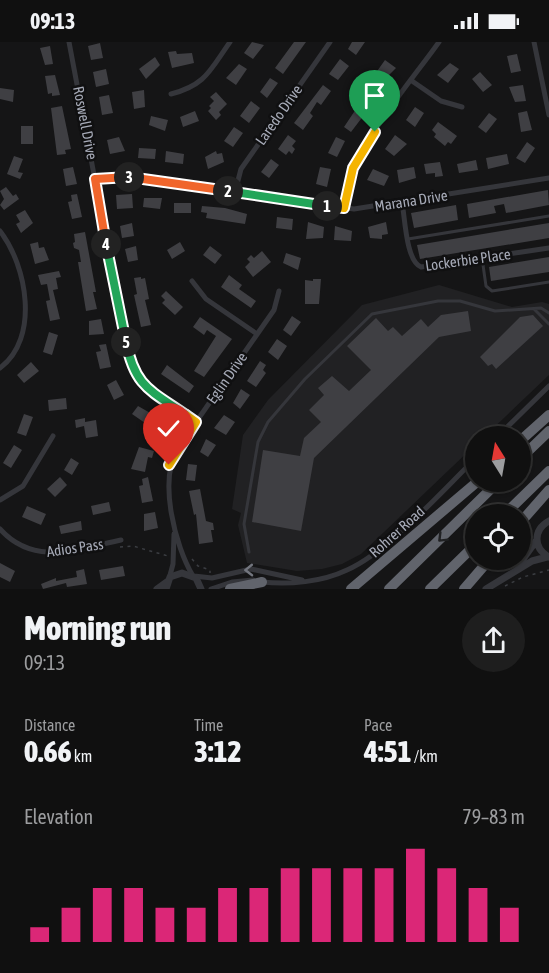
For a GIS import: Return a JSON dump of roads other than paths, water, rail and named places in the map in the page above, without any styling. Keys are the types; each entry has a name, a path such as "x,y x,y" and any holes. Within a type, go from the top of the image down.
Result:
{"highway":[{"path":"531,431 549,415"},
{"path":"531,448 549,431"},
{"path":"515,504 549,471"},
{"path":"531,510 549,490"},
{"path":"351,589 465,492"},
{"path":"389,589 488,492"},
{"path":"430,589 465,555"},
{"path":"464,589 480,570"},
{"path":"230,589 262,582"}],"street":[{"name":"Roswell Drive","path":"69,42 130,366 144,386 196,422"},
{"path":"171,94 196,86 203,80 230,42"},
{"name":"Laredo Drive","path":"235,192 241,169 330,42"},
{"path":"344,208 353,168 375,132 438,42"},
{"path":"534,42 549,115"},
{"path":"412,81 441,101 462,107"},
{"name":"Marana Drive","path":"95,179 130,177 344,208 367,208 549,178"},
{"name":"Lockerbie Place","path":"402,202 413,261 421,267 549,248"},
{"path":"0,231 16,262 26,320 18,348 0,368"},
{"path":"192,281 206,299 257,334"},
{"name":"Eglin Drive","path":"168,580 173,564 174,534 169,465 274,310 279,291"},
{"path":"508,426 549,386"},
{"path":"0,500 23,486 53,436"},
{"name":"Rohrer Road","path":"211,589 242,580 285,584 338,574 366,559 465,468"},
{"path":"486,589 512,572 548,557 538,548 537,541 539,529 549,521"},
{"name":"Adios Pass","path":"0,529 20,546 47,554 121,544"},
{"name":"Eglin Drive","path":"174,534 183,559 193,576"},
{"path":"512,572 537,541"},
{"name":"Rohrer Road","path":"193,576 212,578 251,569 304,580"},
{"path":"157,589 177,573 193,576 201,589"},
{"path":"166,589 168,580"}],"lane":[{"path":"408,239 549,216"},
{"path":"482,258 486,286 492,291 549,282"},
{"path":"249,552 244,524 258,442 268,422 305,379 372,314 438,301 460,300 504,312 534,309 549,313"},
{"path":"534,309 549,324"}]}
